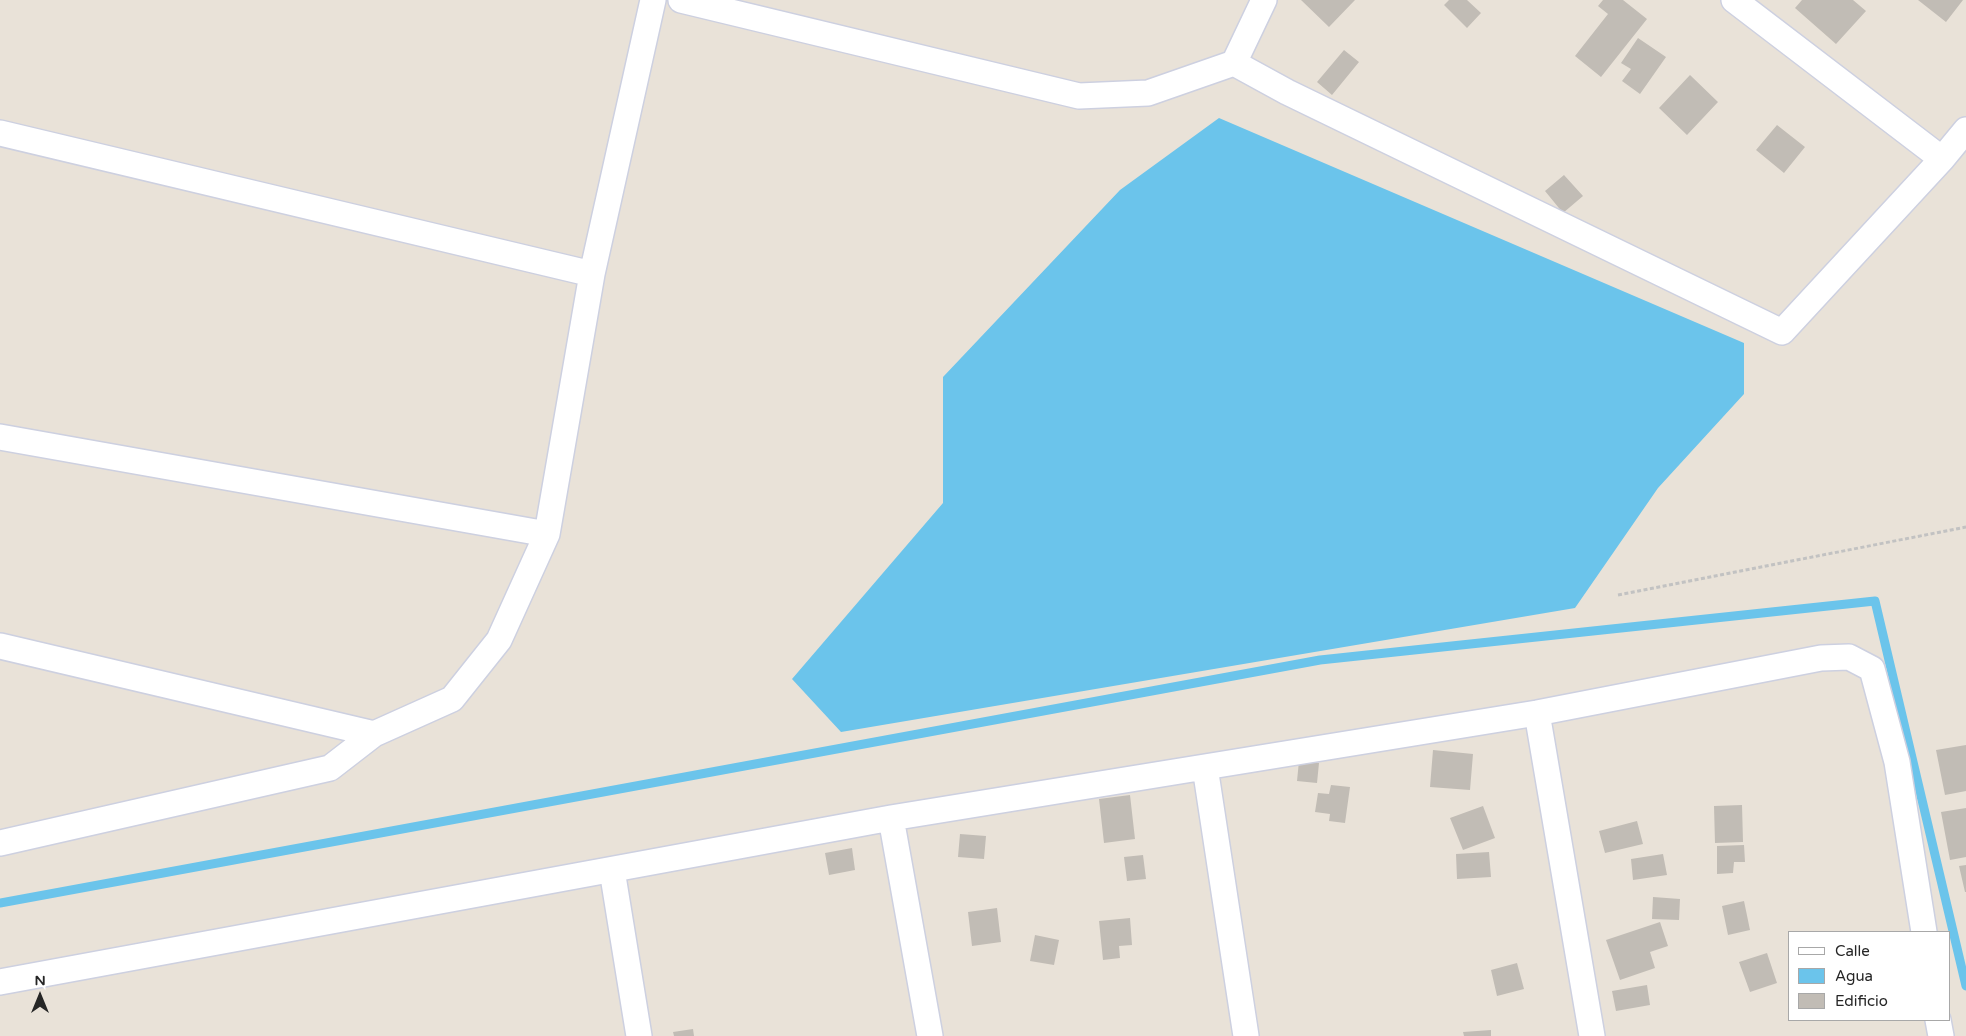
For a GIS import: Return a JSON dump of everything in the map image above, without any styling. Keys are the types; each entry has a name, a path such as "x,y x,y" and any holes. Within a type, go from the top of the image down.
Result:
{"street":[{"path":"0,843 330,768 374,734 452,699 499,640 547,534 592,274 654,0"},
{"path":"681,0 1079,96 1148,93 1234,63 1264,0"},
{"path":"1734,0 1942,160"},
{"path":"1234,63 1287,92 1782,332 1942,160 1966,130"},
{"path":"0,132 592,274"},
{"path":"0,437 547,534"},
{"path":"0,646 374,734"},
{"path":"0,982 890,818 1537,713 1821,658 1850,657 1872,669 1897,762 1924,931"},
{"path":"1537,713 1592,1036"},
{"path":"1205,767 1246,1036"},
{"path":"890,818 930,1036"},
{"path":"612,870 639,1036"},
{"path":"1938,1021 1941,1036"}],"path":[{"path":"1618,595 1966,527"}],"water":[{"path":"1219,118 1744,343 1744,394 1658,488 1575,608 841,732 792,679 943,503 943,377 1120,190"}],"building":[{"path":"1301,0 1355,0 1329,27"},
{"path":"1449,0 1467,0 1481,13 1467,28 1444,5"},
{"path":"1603,0 1623,0 1647,19 1601,77 1575,56 1608,14 1598,6"},
{"path":"1802,0 1853,0 1866,11 1836,44 1795,8"},
{"path":"1918,0 1963,0 1946,22"},
{"path":"1638,38 1666,57 1640,94 1622,81 1631,69 1621,63"},
{"path":"1344,50 1359,62 1332,95 1317,82"},
{"path":"1690,75 1718,102 1687,135 1659,108"},
{"path":"1777,125 1805,147 1784,173 1756,150"},
{"path":"1564,175 1583,196 1563,213 1545,191"},
{"path":"1966,745 1966,791 1945,795 1936,750"},
{"path":"1433,750 1473,754 1470,790 1430,787"},
{"path":"1299,761 1319,763 1317,783 1297,781"},
{"path":"1331,785 1350,787 1345,823 1329,821 1330,814 1315,812 1318,793 1329,794"},
{"path":"1130,795 1135,839 1104,843 1099,799"},
{"path":"1742,805 1743,842 1715,843 1714,806"},
{"path":"1483,806 1495,838 1463,850 1450,818"},
{"path":"1966,808 1966,857 1950,860 1941,812"},
{"path":"1637,821 1643,844 1605,853 1599,831"},
{"path":"960,834 986,836 984,859 958,857"},
{"path":"1744,845 1745,862 1734,862 1733,873 1717,874 1717,846"},
{"path":"852,848 855,870 829,875 825,853"},
{"path":"1489,852 1491,877 1457,879 1456,854"},
{"path":"1663,854 1667,875 1633,880 1631,859"},
{"path":"1143,855 1146,879 1127,881 1124,857"},
{"path":"1966,865 1966,892 1965,892 1959,866"},
{"path":"1653,897 1680,899 1679,920 1652,919"},
{"path":"1744,901 1750,930 1728,935 1722,906"},
{"path":"997,908 1001,942 972,946 968,912"},
{"path":"1130,918 1132,945 1119,946 1120,958 1103,960 1099,921"},
{"path":"1660,922 1668,946 1650,952 1655,968 1620,980 1606,940"},
{"path":"1035,935 1059,940 1054,965 1030,961"},
{"path":"1767,953 1777,983 1750,992 1739,962"},
{"path":"1517,963 1524,989 1497,996 1491,970"},
{"path":"1647,985 1650,1005 1616,1011 1612,991"},
{"path":"693,1029 694,1036 674,1036 673,1032"},
{"path":"1491,1030 1491,1036 1464,1036 1463,1032"}],"waterway":[{"path":"0,903 1320,660 1875,601 1966,986"}]}
